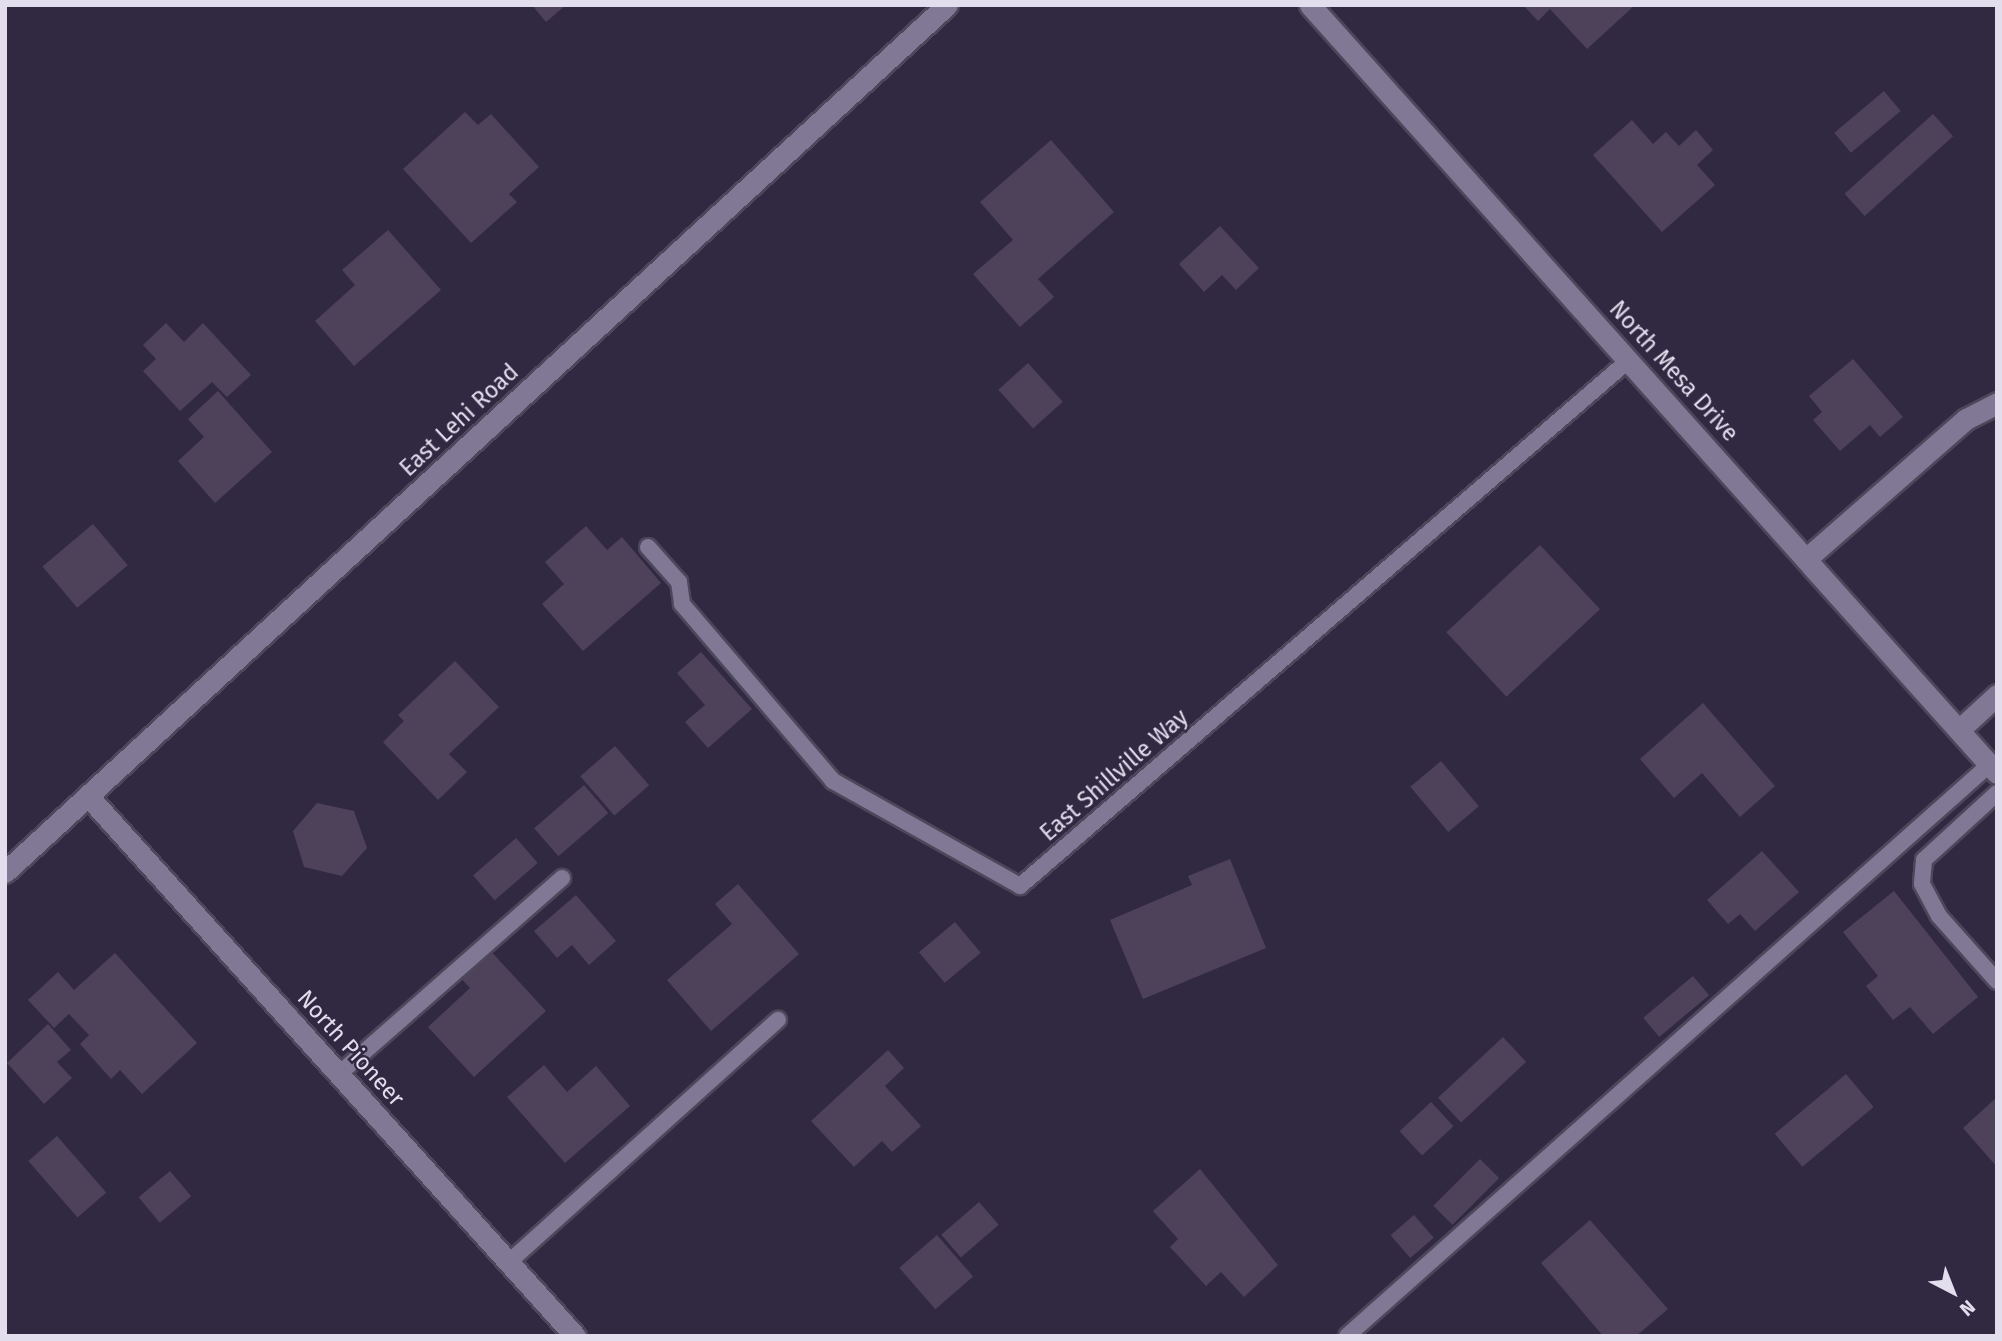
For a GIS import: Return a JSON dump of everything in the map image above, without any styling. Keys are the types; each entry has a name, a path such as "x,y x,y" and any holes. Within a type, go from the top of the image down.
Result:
{"street":[{"name":"East Lehi Road","path":"5,872 947,5"},
{"name":"North Mesa Drive","path":"1310,5 1993,769"},
{"path":"1807,559 1966,419 1997,403"},
{"path":"1959,730 1997,695"},
{"name":"North Pioneer","path":"88,796 575,1336"}],"lane":[{"name":"East Shillville Way","path":"648,547 679,582 682,604 833,781 1020,886 1629,360"},
{"path":"1347,1336 1993,769"},
{"path":"1997,793 1924,860 1922,884 1939,916 1997,981"},
{"path":"339,1074 562,878"},
{"path":"509,1262 778,1020"}],"building":[{"path":"532,5 566,5 546,22"},
{"path":"1523,5 1635,5 1587,49 1550,9 1538,21"},
{"path":"1884,91 1901,111 1851,153 1834,133"},
{"path":"465,112 478,125 491,114 539,167 509,194 517,202 471,243 403,169"},
{"path":"1933,114 1953,136 1865,216 1845,194"},
{"path":"1632,120 1653,144 1666,132 1679,146 1696,130 1713,150 1697,165 1715,185 1662,232 1593,155"},
{"path":"1051,140 1114,212 1038,279 1054,297 1020,327 973,274 1013,240 980,202"},
{"path":"1220,226 1259,268 1236,290 1222,275 1204,292 1179,264"},
{"path":"388,230 441,290 354,366 315,321 355,285 342,270"},
{"path":"166,323 184,342 203,323 251,375 227,397 212,382 180,411 143,371 156,359 143,345"},
{"path":"1853,359 1903,417 1880,437 1870,425 1840,451 1813,420 1822,412 1809,396"},
{"path":"1028,363 1063,402 1033,428 998,390"},
{"path":"218,391 272,452 215,503 178,461 204,437 188,419"},
{"path":"93,524 128,565 77,608 42,566"},
{"path":"586,526 607,550 622,537 661,583 583,651 542,604 564,584 545,562"},
{"path":"1540,545 1600,609 1506,697 1446,632"},
{"path":"701,652 752,709 708,748 685,722 705,705 677,673"},
{"path":"455,661 499,707 449,754 467,772 438,800 383,742 404,721 398,715"},
{"path":"1703,703 1775,786 1740,817 1702,773 1674,798 1640,759"},
{"path":"615,746 649,785 614,815 580,776"},
{"path":"1441,761 1479,806 1448,832 1410,787"},
{"path":"584,785 608,813 558,856 534,828"},
{"path":"317,803 354,811 367,848 342,876 304,867 293,831"},
{"path":"516,838 538,863 495,900 473,875"},
{"path":"1762,851 1799,892 1755,931 1740,914 1728,924 1707,900"},
{"path":"1230,859 1266,948 1143,999 1110,920 1192,885 1188,876"},
{"path":"738,884 799,954 711,1031 667,980 732,924 715,904"},
{"path":"1894,891 1978,997 1933,1034 1910,1007 1893,1020 1866,986 1878,976 1843,932"},
{"path":"576,895 616,941 589,965 572,945 557,958 534,931"},
{"path":"955,922 981,953 945,983 919,952"},
{"path":"488,948 546,1011 474,1077 428,1027 470,988 458,975"},
{"path":"115,953 197,1043 142,1094 120,1070 111,1079 80,1044 89,1035 69,1014 54,1028 28,1000 58,972 74,990"},
{"path":"1693,976 1709,995 1659,1037 1643,1018"},
{"path":"48,1024 71,1050 57,1062 72,1078 44,1104 7,1063"},
{"path":"1503,1037 1526,1062 1461,1123 1438,1098"},
{"path":"888,1050 904,1068 885,1086 921,1126 892,1152 882,1141 854,1167 811,1121"},
{"path":"544,1065 567,1092 596,1066 630,1106 565,1163 507,1097"},
{"path":"1846,1074 1874,1107 1802,1167 1775,1134"},
{"path":"1997,1097 1997,1167 1963,1128"},
{"path":"1431,1102 1454,1126 1422,1155 1400,1131"},
{"path":"57,1136 106,1193 78,1218 28,1161"},
{"path":"1480,1159 1499,1178 1452,1225 1433,1206"},
{"path":"1200,1169 1278,1265 1244,1297 1221,1272 1206,1286 1170,1247 1178,1239 1153,1211"},
{"path":"170,1171 191,1196 160,1223 139,1197"},
{"path":"979,1202 999,1225 961,1257 941,1235"},
{"path":"1414,1215 1434,1238 1410,1258 1391,1235"},
{"path":"1590,1220 1668,1309 1636,1336 1603,1336 1541,1263"},
{"path":"937,1235 973,1277 935,1309 899,1268"}]}
